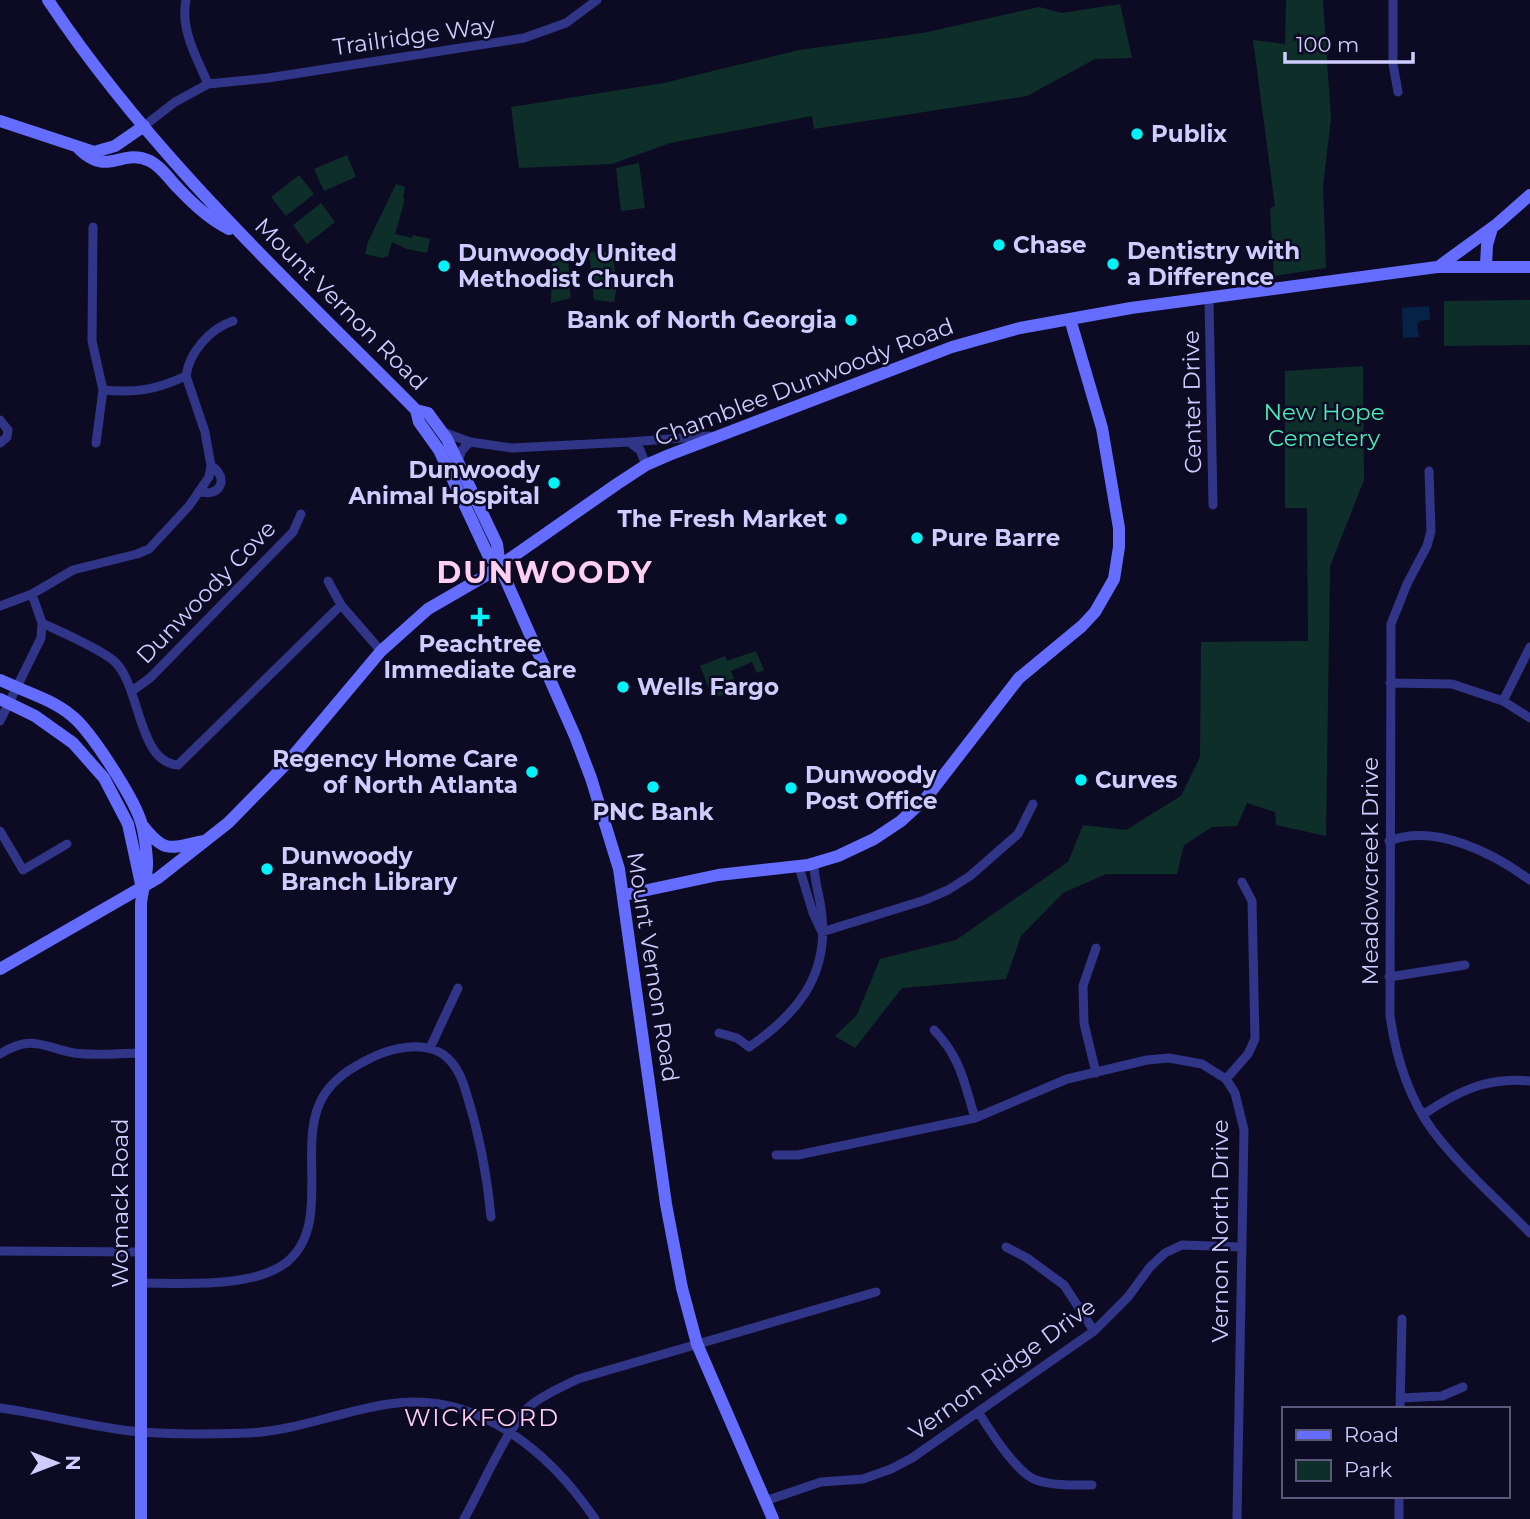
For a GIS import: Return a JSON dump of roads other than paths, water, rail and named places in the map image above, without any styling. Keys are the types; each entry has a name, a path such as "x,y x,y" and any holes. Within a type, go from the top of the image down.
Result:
{"street":[{"name":"Mount Vernon Road","path":"48,0 95,66 194,184 416,410 419,422 439,450 488,555 500,567 564,710 591,778 619,869 666,1204 692,1346 773,1519"},
{"path":"0,121 89,152 105,151 176,102 208,84 190,43 185,1 173,0"},
{"name":"Trailridge Way","path":"208,84 268,78 524,38 566,23 596,0"},
{"path":"1393,0 1393,64 1398,92"},
{"path":"79,149 98,163 132,158 151,162 197,206 223,226 242,235"},
{"name":"Chamblee Dunwoody Road","path":"0,969 158,878 236,815 286,764 381,651 428,609 500,567 646,465 714,436 952,347 1000,332 1070,319 1437,267 1492,228 1530,195"},
{"path":"93,227 92,341 103,390 96,443"},
{"path":"1486,265 1487,245 1492,228"},
{"path":"1437,267 1530,267"},
{"name":"Center Drive","path":"1209,299 1213,505"},
{"path":"624,895 718,875 814,864 874,839 914,809 937,785 1008,691 1028,669 1082,626 1103,602 1118,565 1116,501 1102,428 1070,319"},
{"path":"0,606 33,594 73,570 149,549 189,506 209,477 211,466 205,432 186,376 187,367 208,334 220,325 233,321"},
{"path":"103,390 152,390 186,376"},
{"path":"416,410 428,413 443,432 497,544 500,567"},
{"path":"0,420 7,426 8,434 0,443"},
{"path":"443,432 470,442 512,448 714,436"},
{"path":"458,461 462,450 470,442"},
{"path":"629,442 640,450 646,465"},
{"path":"199,491 210,494 218,489 221,477 218,470 211,466"},
{"name":"Meadowcreek Drive","path":"1429,471 1430,531 1427,547 1407,584 1391,624 1388,841 1390,1016 1395,1049 1406,1082 1433,1130 1530,1233"},
{"name":"Dunwoody Cove","path":"132,691 150,678 293,532 301,514"},
{"path":"328,581 341,605 381,651"},
{"path":"0,721 4,701 15,687 41,638 42,623 33,594"},
{"path":"42,623 114,661 132,691 146,736 159,757 168,765 178,765 341,605"},
{"path":"1503,701 1530,647"},
{"path":"0,680 59,707 74,717 94,741 139,816 147,866 142,888"},
{"path":"1390,683 1452,684 1503,701 1530,718"},
{"path":"4,701 35,716 73,743 104,778 128,824 142,888"},
{"path":"822,932 925,900 948,890 970,876 1018,834 1033,804"},
{"path":"142,826 163,846 175,847 205,841"},
{"path":"0,831 23,870 68,844"},
{"path":"1388,841 1419,836 1455,842 1486,854 1530,880"},
{"path":"719,1033 737,1038 749,1047 768,1034 813,984 820,962 823,919 814,864"},
{"path":"799,867 813,913 822,932"},
{"path":"776,1155 798,1155 975,1118 1067,1079 1147,1060 1169,1058 1202,1064 1226,1079 1248,1054 1255,1039 1252,901 1242,882"},
{"name":"Womack Road","path":"141,1519 142,888"},
{"path":"1096,948 1083,986 1084,1023 1096,1073"},
{"path":"1388,977 1465,965"},
{"path":"430,1048 458,988"},
{"path":"934,1030 958,1062 975,1118"},
{"path":"0,1055 10,1048 39,1043 74,1053 141,1053"},
{"path":"141,1283 206,1283 242,1279 269,1271 286,1262 300,1248 307,1233 313,1133 318,1108 324,1095 335,1080 351,1068 374,1056 412,1047 430,1048 442,1053 456,1067 465,1087 478,1132 491,1217"},
{"name":"Vernon North Drive","path":"1226,1079 1235,1093 1244,1130 1237,1519"},
{"path":"1423,1114 1463,1090 1501,1082 1530,1081"},
{"name":"Vernon Ridge Drive","path":"765,1501 821,1482 863,1479 891,1469 979,1413 1094,1331 1128,1297 1150,1267 1165,1253 1182,1245 1241,1247"},
{"path":"1006,1247 1027,1258 1064,1285 1094,1331"},
{"path":"0,1251 141,1252"},
{"path":"464,1519 510,1433 529,1407 578,1379 876,1292"},
{"path":"1401,1407 1402,1319"},
{"path":"1401,1398 1442,1396 1462,1387"},
{"path":"0,1408 142,1432 258,1432 388,1404 416,1401 446,1404 491,1421 545,1458 567,1481 594,1519"},
{"path":"979,1413 1014,1461 1033,1479 1055,1484 1092,1485"},
{"path":"1399,1498 1399,1519"}],"water":[{"path":"1429,306 1430,320 1417,324 1419,337 1403,338 1402,308"}],"place":[{"name":"Publix","path":"1137,134"},
{"name":"Chase","path":"999,245"},
{"name":"Dentistry with a Difference","path":"1113,264"},
{"name":"Dunwoody United Methodist Church","path":"444,266"},
{"name":"Bank of North Georgia","path":"851,320"},
{"name":"Dunwoody Animal Hospital","path":"554,483"},
{"name":"The Fresh Market","path":"841,519"},
{"name":"Pure Barre","path":"917,538"},
{"name":"Peachtree Immediate Care","path":"480,617"},
{"name":"Wells Fargo","path":"623,687"},
{"name":"Regency Home Care of North Atlanta","path":"532,772"},
{"name":"Curves","path":"1081,780"},
{"name":"PNC Bank","path":"653,787"},
{"name":"Dunwoody Post Office","path":"791,788"},
{"name":"Dunwoody Branch Library","path":"267,869"}],"district":[{"name":"DUNWOODY","path":"545,572"},
{"name":"WICKFORD","path":"482,1417"}],"park label":[{"name":"New Hope Cemetery","path":"1324,425"}]}
